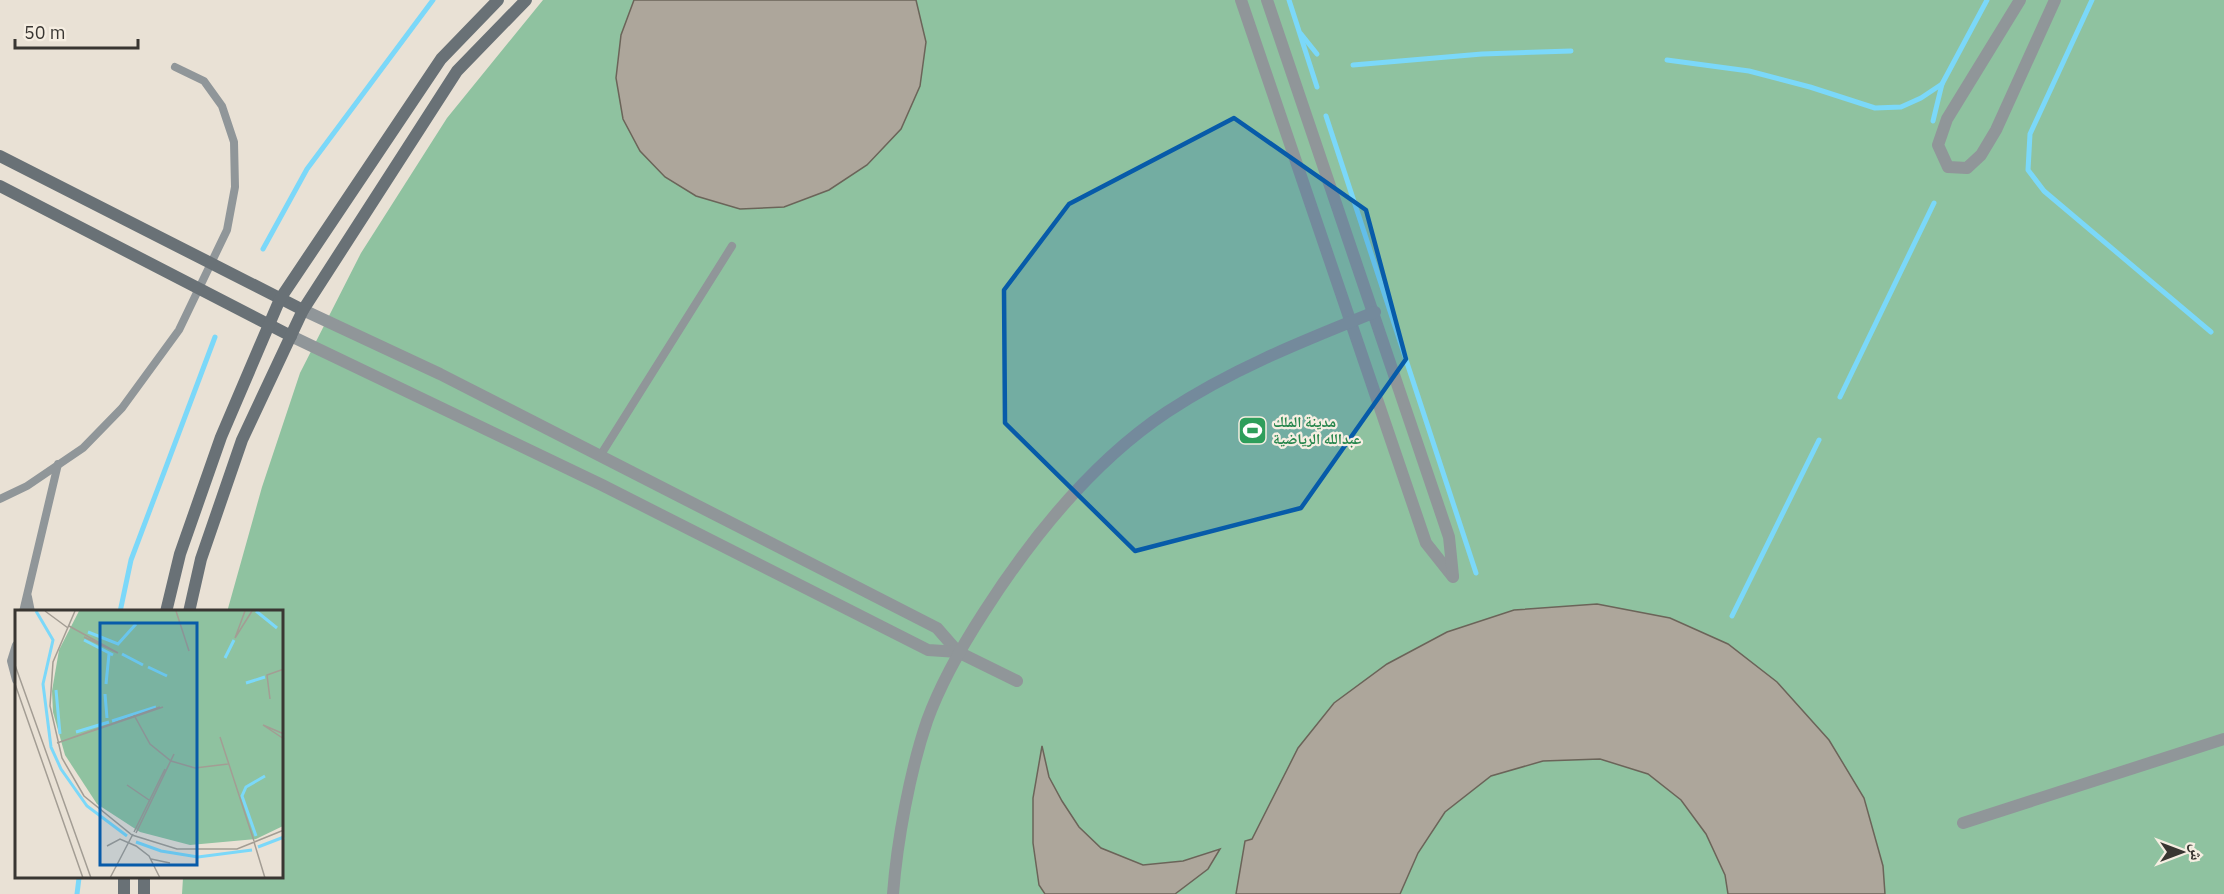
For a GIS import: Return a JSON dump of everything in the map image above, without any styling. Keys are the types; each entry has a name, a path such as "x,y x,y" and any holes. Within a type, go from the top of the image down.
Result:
{"main road":[{"path":"166,610 180,554 221,437 280,299 441,59 498,0"},
{"path":"189,610 201,559 242,440 303,310 457,71 526,0"},
{"path":"0,156 303,310"},
{"path":"0,186 291,336"}],"street":[{"path":"1241,0 1426,543 1453,577 1449,537 1375,312 1267,0"},
{"path":"2020,0 1947,119 1938,145 1948,167 1967,168 1981,156 1996,130 2055,0"},
{"path":"303,310 440,374 937,628 958,652"},
{"path":"894,894 907,799 927,720 958,652 1002,584 1057,511 1111,457 1165,413 1224,378 1288,346 1375,312"},
{"path":"291,336 602,485 928,650 958,652 1017,681"},
{"path":"1963,823 2224,739"}],"lane":[{"path":"0,499 27,486 83,448 122,408 179,330 227,230 235,187 234,142 222,106 204,81 175,67"},
{"path":"600,456 732,246"},
{"path":"23,610 58,464"},
{"path":"27,593 31,610"},
{"path":"15,648 11,661 15,676"}],"highlighted area":[{"path":"1234,118 1366,210 1406,359 1301,508 1135,551 1005,423 1004,290 1069,204"}],"green space":[{"name":"مدينة الملك عبدالله الرياضية","path":"543,0 2224,0 2224,894 182,894 183,879 284,879 284,610 228,610 262,487 300,373 361,253 447,118"}],"building":[{"path":"634,0 916,0 926,42 920,86 901,129 867,165 829,190 784,207 740,209 696,196 665,177 640,151 623,119 616,78 621,35"},
{"path":"1597,604 1670,618 1728,644 1777,682 1829,740 1864,798 1883,866 1885,894 1728,894 1725,875 1706,834 1681,800 1648,774 1600,759 1543,761 1491,776 1445,812 1418,853 1400,894 1236,894 1245,841 1252,839 1298,748 1334,703 1387,664 1447,632 1514,610"},
{"path":"1042,746 1049,777 1062,801 1079,827 1101,848 1143,865 1183,861 1220,849 1208,869 1175,894 1045,894 1039,885 1033,843 1033,798"}],"waterway":[{"path":"263,249 307,169 433,0"},
{"path":"1289,0 1317,87"},
{"path":"1933,121 1942,84 1987,0"},
{"path":"2092,0 2030,134 2028,170 2044,191 2211,332"},
{"path":"1301,34 1317,54"},
{"path":"1353,65 1482,54 1571,51"},
{"path":"1667,60 1749,71 1810,87 1875,108 1901,107 1921,98 1942,84"},
{"path":"1326,116 1476,573"},
{"path":"1840,397 1934,203"},
{"path":"120,610 131,560 215,337"},
{"path":"1732,616 1819,440"},
{"path":"77,894 79,879"}],"place":[{"name":"مدينة الملك عبدالله الرياضية","path":"1252,430"}]}
